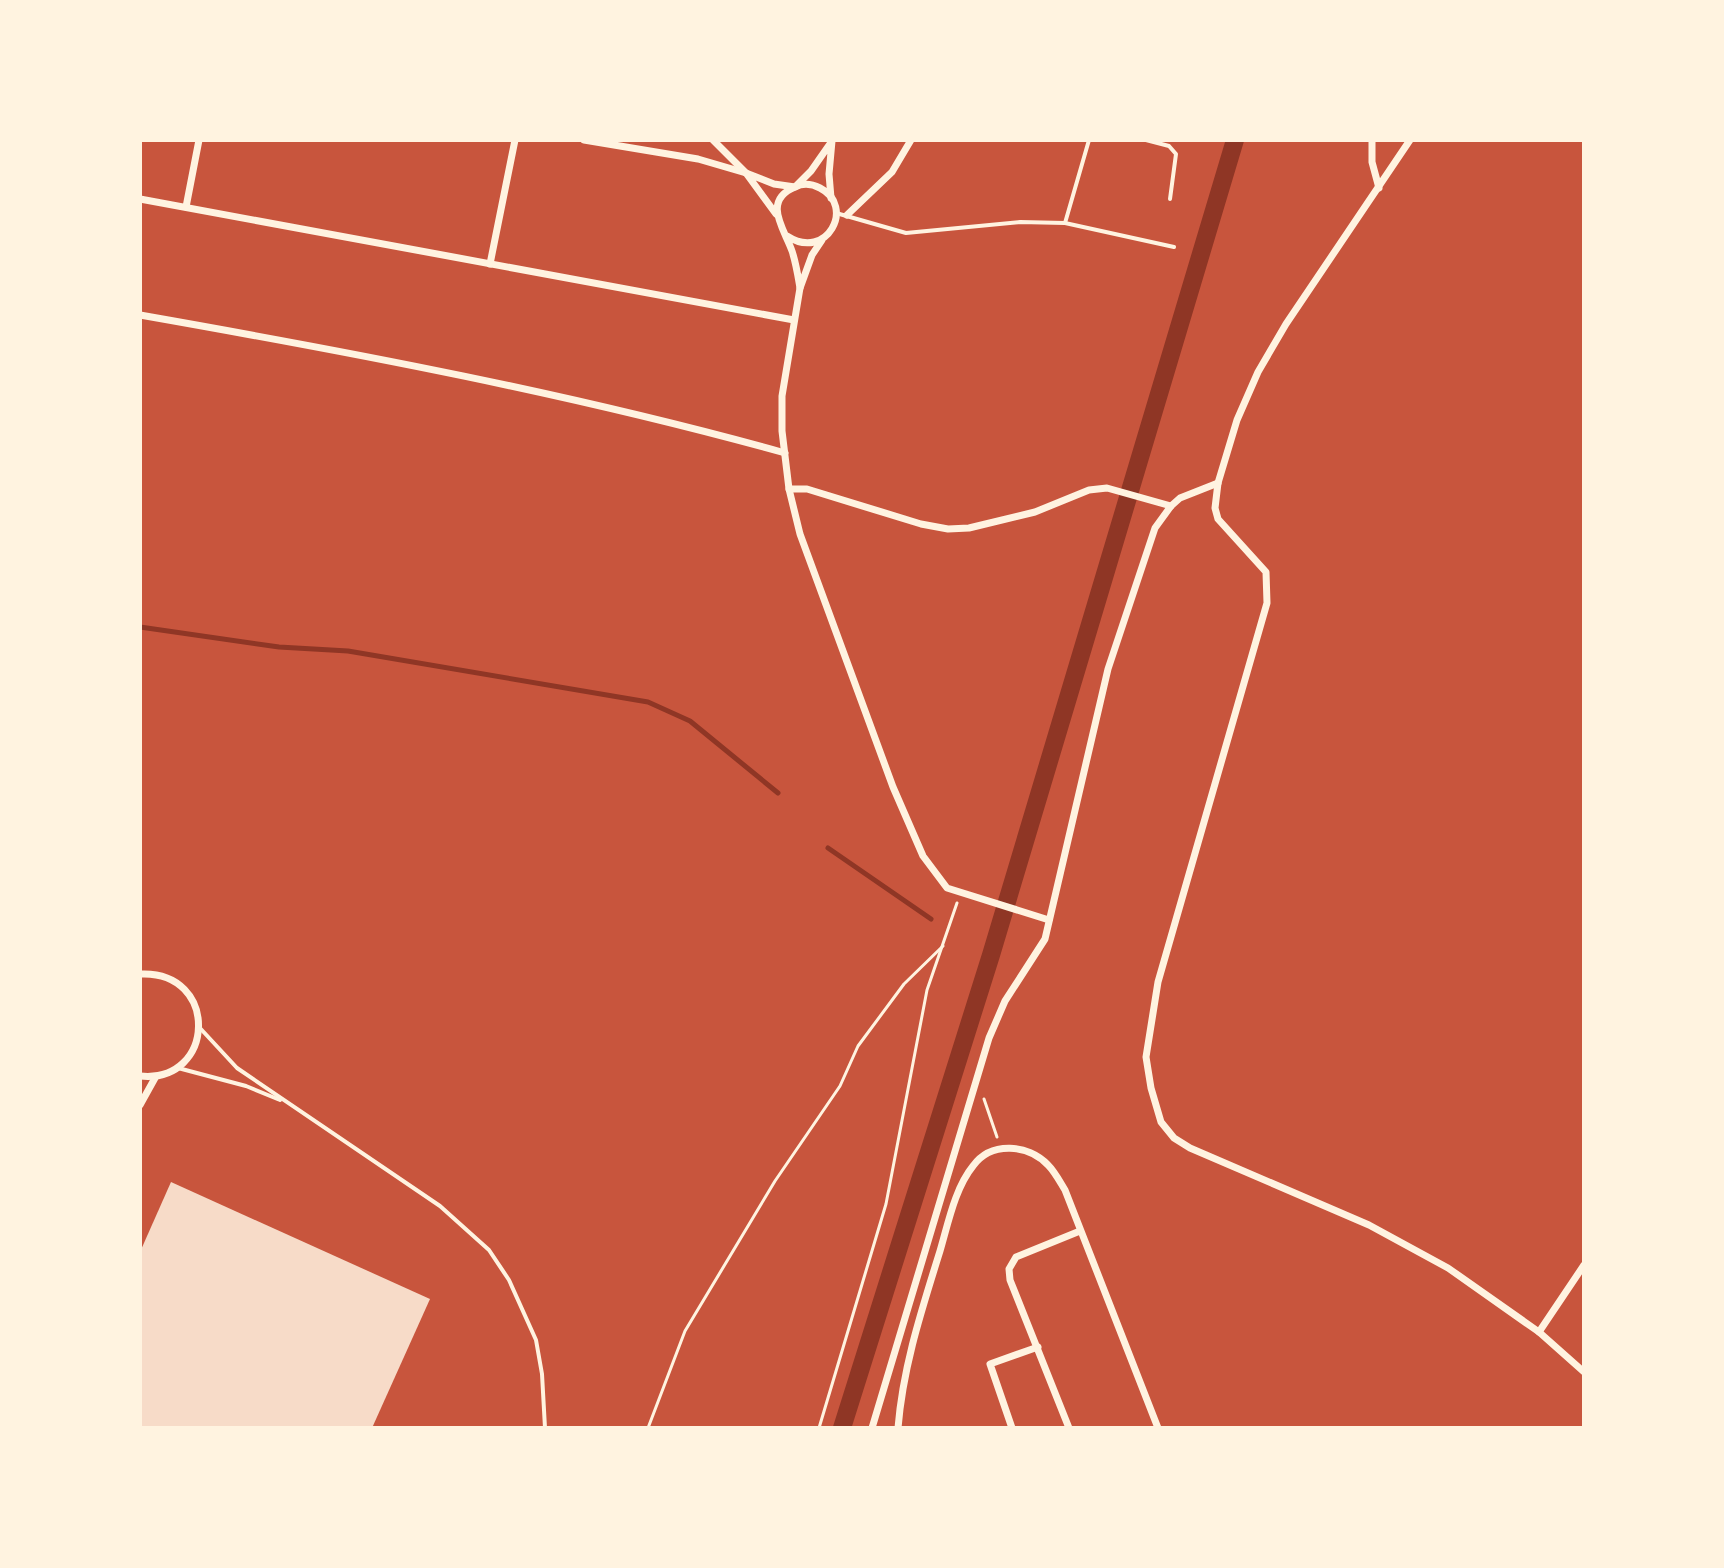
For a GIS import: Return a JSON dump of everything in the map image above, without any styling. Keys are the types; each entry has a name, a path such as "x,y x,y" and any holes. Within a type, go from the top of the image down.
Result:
{"street":[{"path":"186,207 199,140"},
{"path":"490,264 515,140"},
{"path":"584,140 698,159 774,184 815,186 831,198"},
{"path":"713,140 746,173 778,216"},
{"path":"800,288 794,255 778,216 780,200 811,171 832,140"},
{"path":"832,140 829,174 836,213 834,225 812,255 800,288 782,396 782,431 789,489 800,534 893,787 923,856 947,888 1049,920"},
{"path":"847,215 892,172 911,140"},
{"path":"1372,140 1372,162 1379,188"},
{"path":"1410,140 1286,324 1258,372 1237,420 1218,483 1215,508 1218,519 1266,572 1267,603 1158,982 1146,1057 1161,1122 1174,1138 1190,1148 1369,1225 1448,1268 1539,1332 1584,1372"},
{"path":"140,199 794,320"},
{"path":"787,236 804,244 822,240"},
{"path":"140,315 355,353 679,423 785,453"},
{"path":"872,1428 996,1019 1045,939 1108,669 1155,528 1171,506 1191,491 1218,483"},
{"path":"789,489 807,489 921,524 948,529 969,528 1035,512 1089,490 1107,488 1171,506"},
{"path":"140,974 164,976 182,986 192,997 199,1027 193,1050 177,1068 155,1078 140,1076"},
{"path":"140,1105 155,1078"},
{"path":"898,1428 901,1390 918,1319 966,1176 980,1158 1000,1149 1021,1149 1034,1154 1049,1166 1065,1190 1158,1428"},
{"path":"1069,1428 1010,1280 1011,1262 1021,1254 1080,1231"},
{"path":"1539,1332 1584,1265"},
{"path":"1012,1428 990,1364 1038,1347"}],"lane":[{"path":"1065,223 1089,140"},
{"path":"1146,140 1169,146 1176,154 1170,199"},
{"path":"836,213 906,233 1020,222 1065,223 1174,247"},
{"path":"199,1027 237,1068 440,1206 489,1250 509,1280 536,1340 542,1374 545,1428"},
{"path":"177,1068 246,1086 285,1103"}],"path":[{"path":"819,1428 886,1204 927,990 961,892"},
{"path":"648,1428 685,1331 775,1181 840,1086 858,1046 904,984 943,946"},
{"path":"978,1078 1000,1149"}],"building":[{"path":"171,1182 430,1299 372,1428 140,1428 140,1252"}],"waterway":[{"path":"842,1428 991,955 1235,140"},
{"path":"140,627 279,647 348,651 648,702 690,721 778,793"},
{"path":"828,848 931,919"}]}
